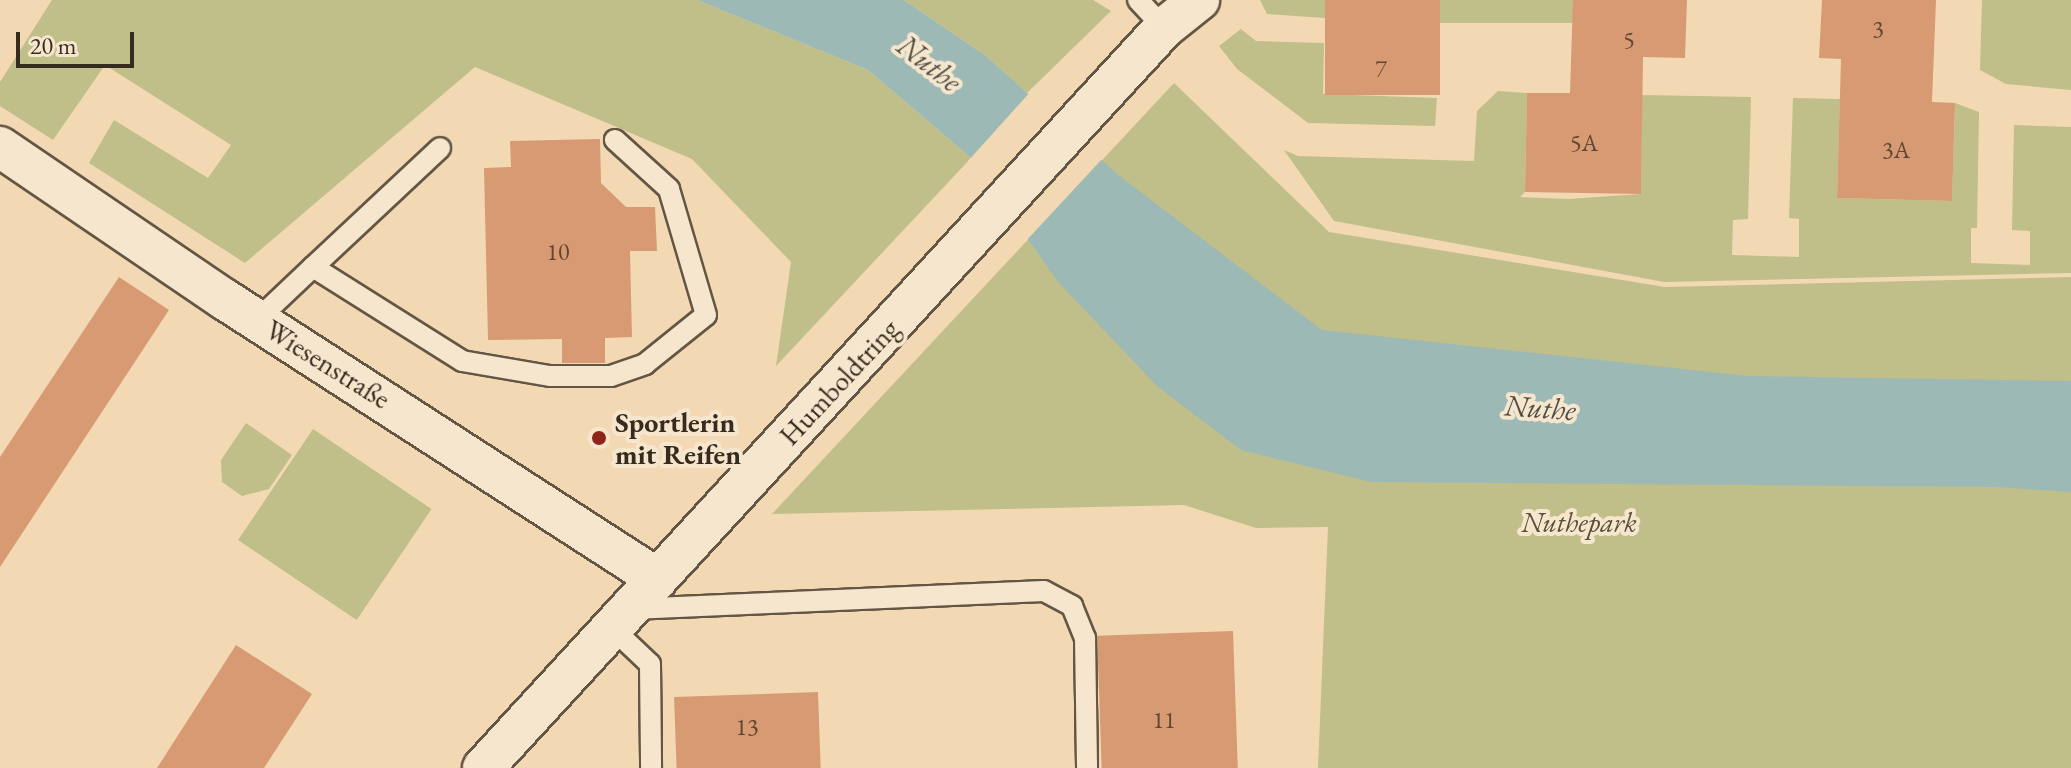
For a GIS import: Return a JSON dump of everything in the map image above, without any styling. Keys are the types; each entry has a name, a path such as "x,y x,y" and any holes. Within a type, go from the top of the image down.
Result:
{"street":[{"name":"Humboldtring","path":"483,768 1093,105 1151,14 1199,0"},
{"name":"Wiesenstraße","path":"0,147 257,320 658,579"}],"lane":[{"path":"313,267 462,361 550,376 628,372 661,353 706,315 669,189 615,140"},
{"path":"257,320 440,148"},
{"path":"651,768 650,664 621,619 1044,591 1072,606 1085,638 1087,768"}],"green space":[{"path":"52,0 697,0 868,70 971,158 776,366 791,262 692,159 475,67 245,263 89,163 114,120 208,178 231,145 105,65 53,140 0,106 0,82"},
{"path":"904,0 1093,0 1111,11 1027,93 986,56"},
{"path":"1260,0 1325,0 1325,18 1267,14"},
{"path":"1440,0 1573,0 1573,23 1440,23"},
{"path":"1982,0 2071,0 2071,90 2006,84 1980,70"},
{"path":"1241,29 1256,41 1324,43 1323,94 1437,98 1435,126 1308,123 1237,69 1219,46"},
{"name":"Nuthepark","path":"1174,83 1329,232 1665,287 2071,277 2071,768 1318,768 1328,527 1256,528 1184,505 772,514"},
{"path":"1498,91 1527,93 1525,192 1520,197 1568,199 1641,194 1642,95 1751,97 1748,219 1733,220 1732,255 1799,257 1799,219 1789,218 1793,98 1840,99 1837,198 1952,201 1955,103 1979,112 1977,228 1971,228 1971,263 2030,265 2030,231 2012,230 2014,125 2071,127 2071,273 1664,282 1334,221 1284,150 1298,156 1474,161 1477,111"},
{"path":"246,423 292,455 269,489 242,496 222,482 221,460"},
{"path":"313,429 432,509 357,620 238,540"}],"water":[{"name":"Nuthe","path":"697,0 904,0 986,56 1117,174 1322,330 1747,376 2071,381 2071,492 1996,487 1371,482 1241,450 1158,387 1058,282 971,158 868,70"}],"pier":[{"path":"1031,91 1104,157 1025,242 968,161"}],"building":[{"path":"1325,0 1440,0 1440,95 1325,95"},
{"path":"1573,0 1687,0 1685,58 1643,57 1641,194 1525,192 1527,93 1570,93"},
{"path":"1822,0 1936,0 1932,102 1955,103 1952,201 1837,198 1841,59 1819,58"},
{"path":"600,139 601,183 626,207 655,207 657,251 630,251 632,337 605,338 605,363 562,363 562,339 488,340 484,168 511,167 510,141"},
{"path":"119,277 169,310 0,567 0,457"},
{"path":"1233,631 1238,768 1102,768 1097,636"},
{"path":"236,645 312,694 264,768 157,768"},
{"path":"818,692 821,768 677,768 674,697"}],"place":[{"name":"Sportlerin mit Reifen","path":"599,438"}]}
